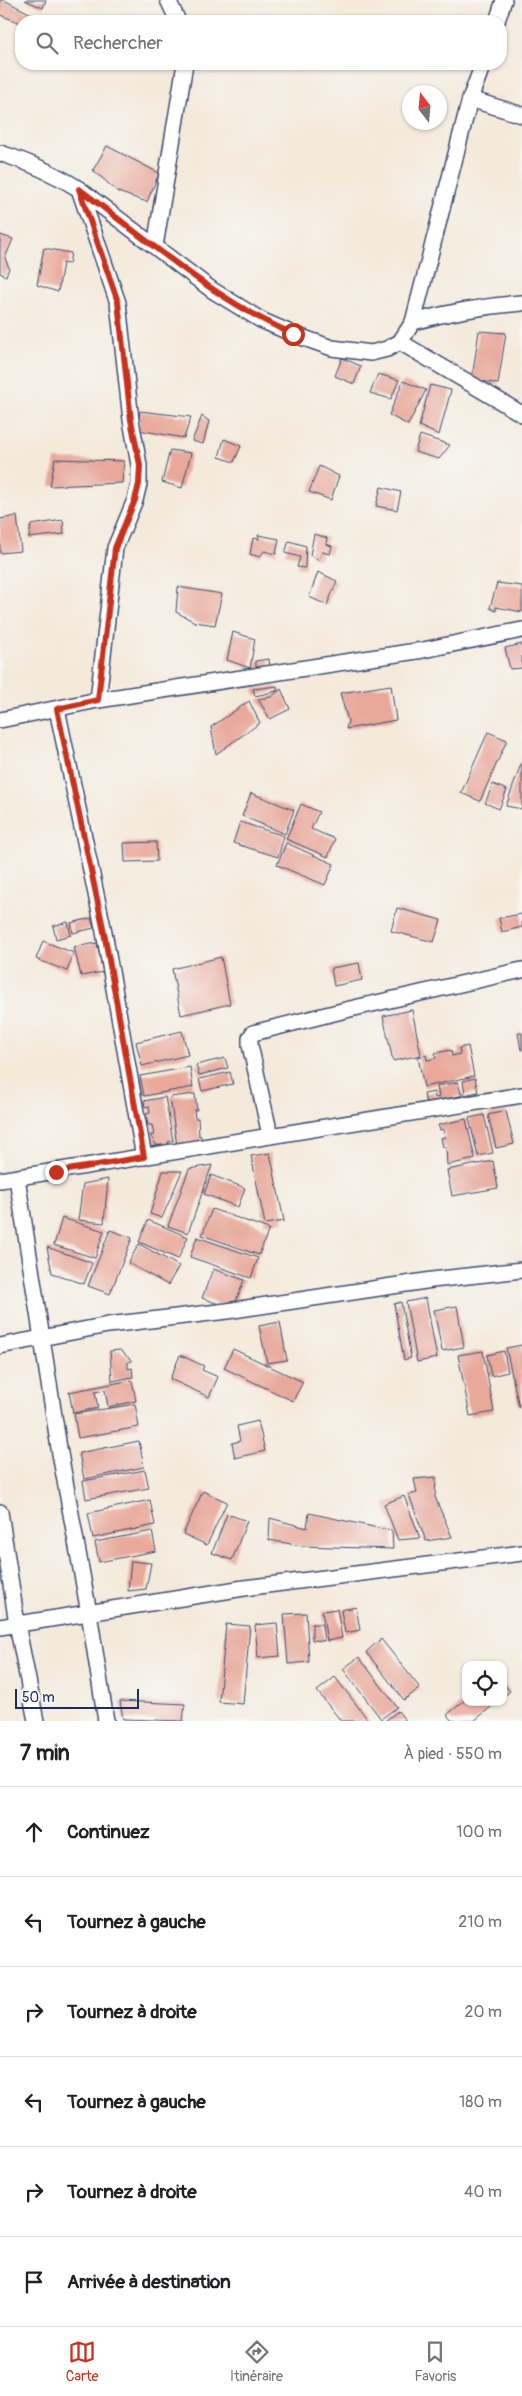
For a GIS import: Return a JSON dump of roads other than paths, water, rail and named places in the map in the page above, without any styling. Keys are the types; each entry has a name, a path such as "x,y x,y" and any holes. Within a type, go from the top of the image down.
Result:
{"street":[{"path":"168,0 175,15"},
{"path":"499,15 504,0"},
{"path":"155,246 184,70"},
{"path":"0,153 32,163 79,189 212,290 261,320 332,348 371,354 400,342 413,322 470,99 481,70"},
{"path":"470,99 522,115"},
{"path":"79,189 118,302 131,420 140,465 139,484 135,500 115,548 98,700"},
{"path":"413,322 444,313 481,306 522,303"},
{"path":"400,342 522,414"},
{"path":"0,720 98,700 424,650 522,630"},
{"path":"57,709 104,932 144,1157"},
{"path":"270,1135 250,1045 250,1038 253,1033 522,970"},
{"path":"0,1180 522,1094"},
{"path":"17,1178 59,1448 89,1613 106,1721"},
{"path":"0,1346 108,1325 236,1310 432,1280 522,1270"},
{"path":"0,1512 17,1624 36,1721"},
{"path":"0,1628 244,1588 522,1553"}]}
